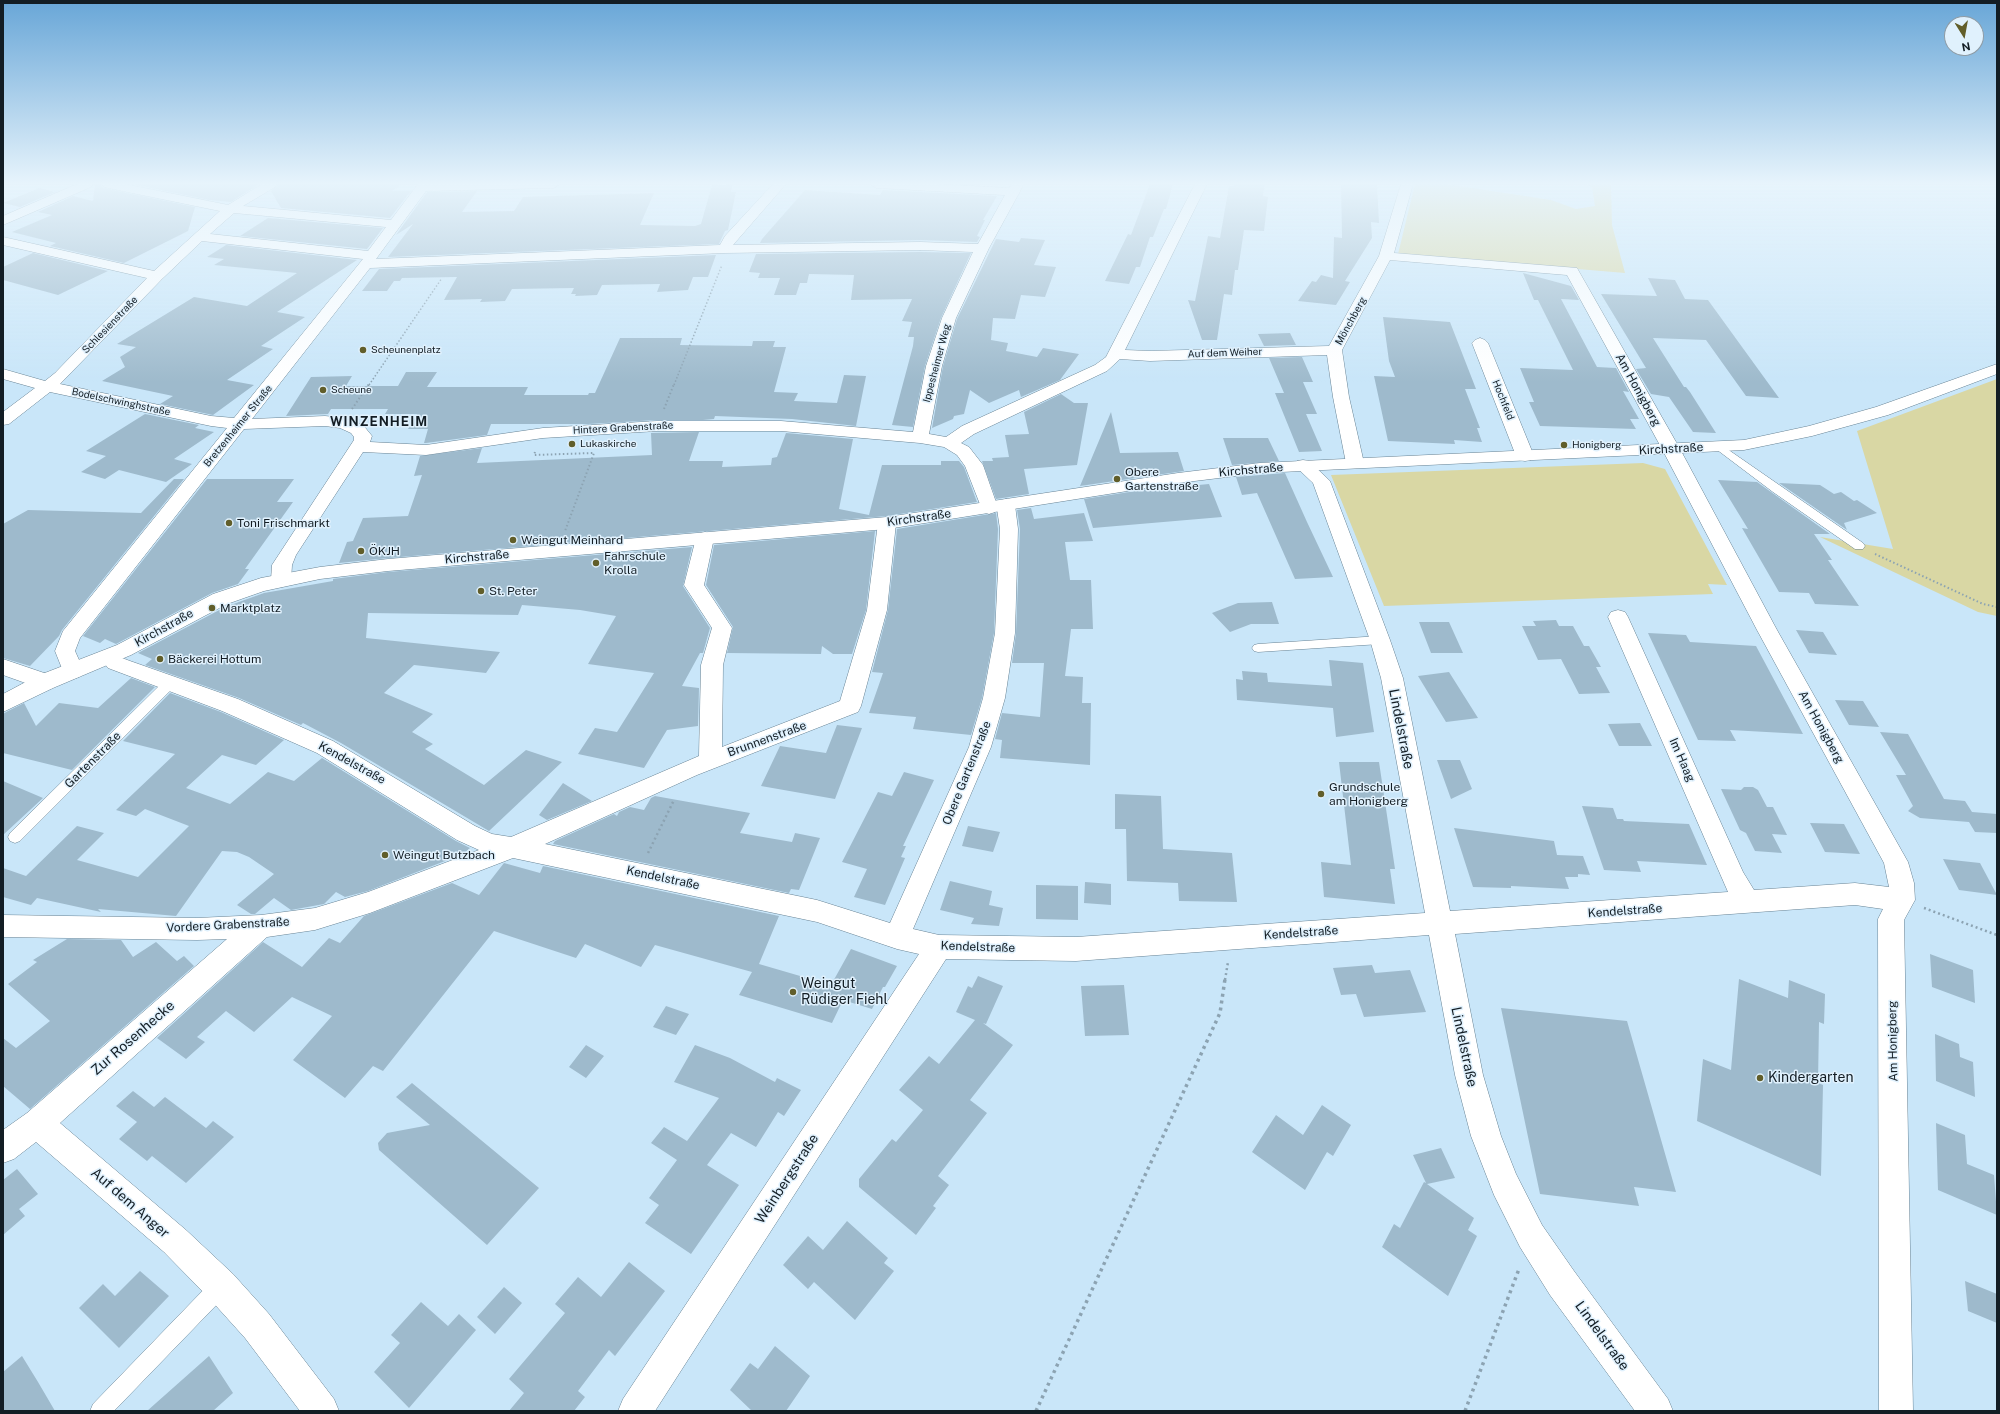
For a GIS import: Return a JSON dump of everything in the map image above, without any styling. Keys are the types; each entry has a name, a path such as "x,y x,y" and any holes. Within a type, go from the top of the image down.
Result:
{"street":[{"path":"43,250 157,276"},
{"name":"Schlesienstraße","path":"3,420 49,387 157,276 185,250"},
{"path":"295,250 369,260 454,260 702,250"},
{"name":"Bretzenheimer Straße","path":"73,671 65,652 70,636 240,424 376,250"},
{"name":"Ippesheimer Weg","path":"920,438 940,345 949,318 981,250"},
{"path":"949,443 986,421 1101,368 1112,360 1168,250"},
{"name":"Mönchberg","path":"1355,463 1341,397 1334,350 1386,256 1388,250"},
{"name":"Am Honigberg","path":"1386,256 1572,271 1671,449 1768,630 1896,862 1901,883 1902,900 1891,919 1896,1411"},
{"name":"Hochfeld","path":"1480,343 1525,456"},
{"name":"Auf dem Weiher","path":"1116,354 1150,356 1334,350"},
{"name":"Kirchstraße","path":"110,656 210,603 241,591 281,580 388,565 887,523 1208,474 1355,463 1744,445 1812,431 1882,411 1997,370"},
{"name":"Bodelschwinghstraße","path":"3,374 49,387 211,421 240,424"},
{"path":"240,424 325,421 342,423 361,432 363,440 359,447 287,555 282,565 281,580"},
{"name":"Hintere Grabenstraße","path":"359,447 426,450 543,433 657,426 781,426 920,438 949,443 963,451 974,465 997,506"},
{"name":"Lindelstraße","path":"1303,466 1321,481 1380,640 1392,678 1431,925 1486,1136 1504,1184 1531,1236 1562,1283 1656,1411"},
{"name":"Obere Gartenstraße","path":"897,937 980,747 994,698 1005,633 1009,529 997,506"},
{"name":"Brunnenstraße","path":"512,848 699,765 850,706 877,610 887,523"},
{"path":"699,765 712,665 722,628 694,585 705,538"},
{"name":"Im Haag","path":"1618,617 1733,877 1747,902"},
{"path":"3,704 45,682 110,656"},
{"name":"Kendelstraße","path":"110,656 115,663 122,666 230,705 325,747 375,776 466,833 489,843 816,911 897,937 939,946 1008,949 1076,949 1855,894 1902,900"},
{"path":"3,667 45,682"},
{"name":"Vordere Grabenstraße","path":"3,926 197,929 261,926 315,919 335,914 512,848"},
{"name":"Zur Rosenhecke","path":"3,1148 37,1123 261,926"},
{"name":"Weinbergstraße","path":"635,1411 939,946"},
{"name":"Auf dem Anger","path":"37,1123 175,1241 221,1286 257,1326 322,1411"}],"lane":[{"path":"1720,447 1777,490 1859,546"},
{"path":"1258,648 1380,640"},
{"name":"Gartenstraße","path":"15,837 170,683"},
{"path":"100,1411 221,1286"}],"path":[{"path":"657,426 726,250"},
{"path":"342,423 454,260"},
{"path":"543,433 534,455 594,453 558,550"},
{"path":"1859,546 1983,604 1997,607"},
{"path":"638,873 699,765"},
{"path":"1902,900 1997,935"},
{"path":"1036,1411 1220,1013 1232,938"},
{"path":"1465,1411 1531,1236"}],"shaded area":[{"path":"1399,250 1619,250 1625,273 1398,254"},
{"path":"1997,379 1997,616 1978,612 1820,537 1893,549 1857,431"},
{"path":"1643,463 1665,469 1727,585 1708,584 1713,594 1384,606 1331,475"}],"building":[{"path":"67,250 150,250 124,263"},
{"path":"218,250 270,250 357,260 277,312 305,317 261,346 273,349 227,380 254,385 213,415 160,404 173,396 102,381 125,367 120,357 136,347 117,344 194,297 247,306 297,273 214,265 224,259 207,257"},
{"path":"393,250 567,250 388,257"},
{"path":"991,250 1041,250 1034,265 1056,267 1045,297 1021,295 1015,319 993,318 991,340 1008,343 1006,351 1037,357 1043,348 1079,354 1060,380 1021,397 1019,390 989,403 970,390 964,414 954,416 953,419 932,428 943,366 957,319"},
{"path":"1120,250 1146,250 1140,267 1136,267 1129,284 1105,281"},
{"path":"1205,250 1241,250 1238,270 1235,270 1232,295 1224,294 1217,340 1202,340 1188,300 1195,301"},
{"path":"1334,250 1364,250 1345,281 1350,282 1336,305 1298,301 1312,281 1316,282 1321,275 1333,278"},
{"path":"920,252 971,253 941,318 925,366 913,427 892,425 913,346 914,337 908,337 912,322 902,321 912,299 851,300 854,275 809,274 807,283 800,283 796,295 774,295 780,278 758,278 760,273 749,272 756,254"},
{"path":"33,253 108,271 58,295 3,280 3,267"},
{"path":"716,255 708,277 693,277 688,290 657,292 660,284 602,285 597,295 575,296 576,294 571,294 574,288 512,289 505,301 480,302 482,299 444,300 457,277 402,278 400,281 394,281 387,291 362,291 379,269"},
{"path":"1523,273 1571,286 1579,300 1561,299 1597,367 1616,368 1629,392 1623,391 1639,419 1630,419 1636,429 1540,426 1529,402 1534,402 1520,368 1573,370 1538,300 1534,300"},
{"path":"1648,278 1675,280 1685,299 1708,300 1779,398 1746,396 1706,340 1653,338 1684,387 1686,387 1690,392 1716,433 1693,432 1669,397 1651,394 1636,369 1646,368 1601,294 1657,296"},
{"path":"1383,317 1450,322 1476,389 1465,389 1480,428 1477,428 1482,442 1454,440 1455,444 1388,441 1374,376 1395,377 1389,361"},
{"path":"1290,333 1296,345 1264,346 1258,334"},
{"path":"620,338 682,338 680,345 752,346 753,341 775,341 773,347 786,347 774,392 798,393 794,401 837,403 844,375 866,376 856,426 792,419 715,416 714,419 703,420 657,420 588,424 491,424 487,435 424,443 428,429 408,429 417,414 385,414 388,409 331,409 328,414 286,416 311,377 352,376 346,386 398,386 406,372 437,372 427,387 528,387 524,395 588,395 589,393 595,393"},
{"path":"1302,357 1313,382 1303,382 1317,414 1306,414 1322,451 1299,452 1275,393 1284,393 1269,358"},
{"path":"1061,394 1074,403 1088,403 1077,465 1024,469 1029,494 996,499 982,461 993,461 992,458 1009,457 1005,435 1029,434 1024,412"},
{"path":"1111,412 1120,453 1178,452 1184,471 1080,486"},
{"path":"145,414 199,425 195,428 214,432 174,459 192,464 166,482 119,470 105,479 81,472 106,456 86,451"},
{"path":"699,432 689,461 723,461 722,467 771,465 772,458 777,457 786,433 853,439 839,509 869,515 882,465 941,465 941,461 959,461 964,467 977,502 887,516 339,563 347,542 353,541 363,518 408,516 422,475 414,476 420,456 482,448 477,463 652,455 651,433"},
{"path":"1223,438 1268,438 1279,461 1232,465"},
{"path":"1285,473 1333,577 1295,579 1257,493 1242,495 1236,477"},
{"path":"174,479 184,479 62,630 59,636 30,666 3,658 3,524 28,510 141,513"},
{"path":"207,479 294,479 277,502 293,502 245,569 249,569 238,584 212,593 116,644 105,639 100,643 83,636"},
{"path":"1718,480 1757,482 1830,534 1814,534 1832,560 1828,560 1859,606 1815,604 1809,593 1779,592 1742,528 1748,529"},
{"path":"1188,483 1188,486 1209,484 1222,517 1093,528 1084,499"},
{"path":"1779,483 1820,485 1834,494 1841,492 1854,501 1857,500 1877,513 1844,523 1847,530"},
{"path":"1031,508 1034,519 1084,513 1093,541 1065,542 1070,580 1091,580 1093,629 1071,629 1065,676 1083,677 1082,703 1091,703 1090,765 1000,758 1002,740 995,739 1002,713 1040,717 1044,663 1012,663 1016,633 1020,529 1017,510"},
{"path":"996,513 998,529 994,633 982,698 971,735 913,729 916,717 869,713 883,673 872,672 888,610 897,529"},
{"path":"875,531 866,610 852,654 833,654 822,646 821,654 727,653 733,627 706,585 714,545"},
{"path":"692,547 683,586 710,628 703,653 700,653 682,686 699,688 698,726 667,730 644,768 578,754 595,728 617,732 654,673 588,664 616,616 580,610 522,605 518,615 368,613 366,638 500,652 486,673 414,665 384,693 433,714 412,732 433,744 425,749 484,785 526,750 562,762 489,831 341,743 303,723 301,725 239,698 145,665 152,659 138,653 225,607 264,593 333,581 333,579 388,572"},
{"path":"1272,602 1279,624 1251,624 1230,632 1212,613 1238,603"},
{"path":"1556,620 1559,626 1573,626 1584,646 1589,646 1601,667 1596,667 1610,693 1579,694 1561,659 1538,660 1522,626 1536,626 1533,621"},
{"path":"1419,622 1449,622 1463,653 1431,653"},
{"path":"1796,630 1823,632 1837,655 1809,653"},
{"path":"1648,633 1686,635 1690,642 1756,646 1803,734 1730,730 1736,741 1698,740"},
{"path":"1329,660 1363,663 1374,732 1336,737 1333,708 1237,700 1236,679 1243,680 1242,671 1267,673 1268,682 1332,686"},
{"path":"1449,672 1478,718 1446,722 1418,676"},
{"path":"131,678 155,687 72,770 3,753 3,714 8,711 24,703 36,726 59,703 98,708"},
{"path":"170,693 221,712 284,740 256,765 222,755 186,788 230,804 268,772 294,781 322,758 456,841 470,848 463,854 368,891 345,897 336,892 324,904 291,910 274,898 255,914 251,914 237,905 274,874 249,857 237,852 222,851 176,916 98,909 101,912 37,898 31,905 3,897 3,868 26,876 77,826 104,833 77,860 138,877 189,826 145,809 136,816 116,810 175,754 123,741"},
{"path":"1835,700 1863,701 1879,727 1849,725"},
{"path":"1640,723 1652,746 1619,746 1608,724"},
{"path":"837,725 862,728 835,799 761,786 780,746 826,753"},
{"path":"1880,732 1908,734 1944,799 1965,801 1972,812 1997,814 1997,833 1975,832 1969,822 1920,818 1908,811 1913,806 1896,775 1906,775"},
{"path":"1437,760 1460,760 1472,789 1451,799"},
{"path":"1339,762 1379,762 1395,869 1390,869 1395,904 1324,897 1321,862 1351,865"},
{"path":"904,772 934,780 903,846 906,846 901,857 905,858 885,905 854,897 867,869 842,862 878,792 892,796"},
{"path":"3,781 43,798 3,835"},
{"path":"563,783 592,801 547,820 539,815"},
{"path":"1744,787 1753,787 1758,790 1767,807 1773,807 1787,835 1772,834 1782,853 1755,851 1746,833 1740,830 1721,789 1741,790"},
{"path":"1115,794 1161,796 1163,849 1232,853 1237,902 1179,901 1178,883 1127,881 1126,829 1115,829"},
{"path":"655,796 750,813 740,833 792,842 795,833 820,838 799,890 791,889 789,893 553,844 555,841 614,814 617,816 619,812 630,807 644,810 651,798"},
{"path":"1582,806 1613,808 1617,819 1623,819 1624,821 1689,824 1707,865 1637,861 1641,872 1604,870"},
{"path":"1810,823 1844,824 1860,854 1825,852"},
{"path":"968,826 1000,832 993,852 962,846"},
{"path":"1454,828 1554,841 1557,855 1583,856 1590,875 1578,874 1578,877 1565,877 1569,889 1511,886 1511,888 1473,887"},
{"path":"1943,859 1980,863 1997,895 1959,890"},
{"path":"504,863 540,873 543,866 779,916 759,964 831,985 851,949 897,966 885,987 883,987 872,1009 843,1000 832,1023 739,995 752,972 655,945 641,967 585,944 576,958 494,931 383,1071 373,1066 345,1098 293,1060 332,1016 292,997 254,1032 226,1011 197,1037 205,1042 186,1059 157,1038 263,942 302,967 329,938 340,943 364,916 452,883 479,895"},
{"path":"950,881 992,891 989,905 1003,908 999,926 971,924 974,918 940,910"},
{"path":"1085,882 1111,884 1111,905 1084,903"},
{"path":"1036,885 1078,886 1078,920 1036,919"},
{"path":"67,939 121,940 133,957 156,942 177,961 184,956 194,966 30,1109 3,1086 3,1038 16,1048 50,1021 8,984 37,962 33,960"},
{"path":"1930,954 1973,970 1975,1003 1932,987"},
{"path":"1372,965 1375,973 1410,970 1426,1012 1364,1017 1356,994 1341,995 1333,968"},
{"path":"978,976 1003,986 986,1024 983,1023 1013,1045 970,1100 987,1113 938,1176 949,1185 933,1206 936,1208 916,1235 859,1187 859,1179 892,1139 896,1142 923,1110 899,1090 929,1056 939,1064 975,1020 956,1012 968,986 972,988"},
{"name":"Kindergarten","path":"1739,979 1788,998 1789,980 1825,994 1824,1024 1819,1022 1818,1083 1823,1085 1821,1176 1697,1121 1703,1059 1731,1070"},
{"path":"1124,985 1129,1035 1085,1036 1081,986"},
{"path":"666,1006 689,1014 676,1035 653,1027"},
{"path":"1501,1008 1627,1021 1676,1192 1634,1187 1639,1206 1540,1194"},
{"path":"1935,1034 1959,1044 1960,1057 1973,1062 1975,1097 1936,1081"},
{"path":"586,1045 604,1056 586,1078 569,1067"},
{"path":"695,1045 730,1058 775,1082 777,1078 801,1090 784,1116 778,1112 756,1147 731,1133 707,1165 739,1185 691,1254 645,1223 659,1205 649,1198 677,1160 651,1143 664,1127 687,1141 719,1098 674,1082"},
{"path":"412,1083 539,1188 487,1245 379,1150 378,1143 387,1133 430,1125 396,1097"},
{"path":"133,1091 154,1107 165,1097 206,1128 213,1121 234,1137 186,1183 152,1156 147,1161 119,1139 137,1122 116,1106"},
{"path":"1322,1105 1351,1125 1333,1156 1327,1152 1305,1190 1252,1152 1276,1115 1303,1135"},
{"path":"1936,1123 1965,1135 1967,1164 1994,1175 1997,1215 1938,1190"},
{"path":"1441,1148 1455,1178 1427,1184 1474,1218 1468,1230 1477,1236 1448,1296 1382,1247 1394,1224 1400,1228 1424,1182 1426,1183 1413,1155"},
{"path":"17,1169 38,1194 19,1209 25,1216 3,1235 3,1180"},
{"path":"847,1221 888,1258 884,1263 894,1271 855,1320 814,1282 808,1289 783,1265 808,1236 823,1250"},
{"path":"629,1262 665,1291 615,1356 609,1350 578,1391 585,1397 574,1411 509,1411 524,1393 509,1379 565,1313 555,1304 578,1277 601,1297"},
{"path":"140,1271 169,1296 119,1348 79,1308 103,1284 115,1296"},
{"path":"1965,1281 1997,1294 1997,1323 1968,1311"},
{"path":"504,1287 522,1303 495,1334 477,1317"},
{"path":"421,1302 448,1326 459,1314 476,1330 409,1408 374,1372 400,1343 391,1335"},
{"path":"775,1346 810,1376 786,1411 752,1411 730,1390 750,1363 758,1369"},
{"path":"22,1356 55,1411 3,1411 3,1372"},
{"path":"209,1356 233,1393 213,1411 147,1411"}],"place":[{"name":"Scheunenplatz","path":"363,350"},
{"name":"Scheune","path":"323,390"},
{"name":"Lukaskirche","path":"572,444"},
{"name":"Honigberg","path":"1564,445"},
{"name":"Obere Gartenstraße","path":"1117,479"},
{"name":"Toni Frischmarkt","path":"229,523"},
{"name":"Weingut Meinhard","path":"513,540"},
{"name":"ÖKJH","path":"361,551"},
{"name":"Fahrschule Krolla","path":"596,563"},
{"name":"St. Peter","path":"481,591"},
{"name":"Marktplatz","path":"212,608"},
{"name":"Bäckerei Hottum","path":"160,659"},
{"name":"Grundschule am Honigberg","path":"1321,794"},
{"name":"Weingut Butzbach","path":"385,855"},
{"name":"Weingut Rüdiger Fiehl","path":"793,992"},
{"name":"Kindergarten","path":"1760,1078"}],"district":[{"name":"WINZENHEIM","path":"379,422"}]}
